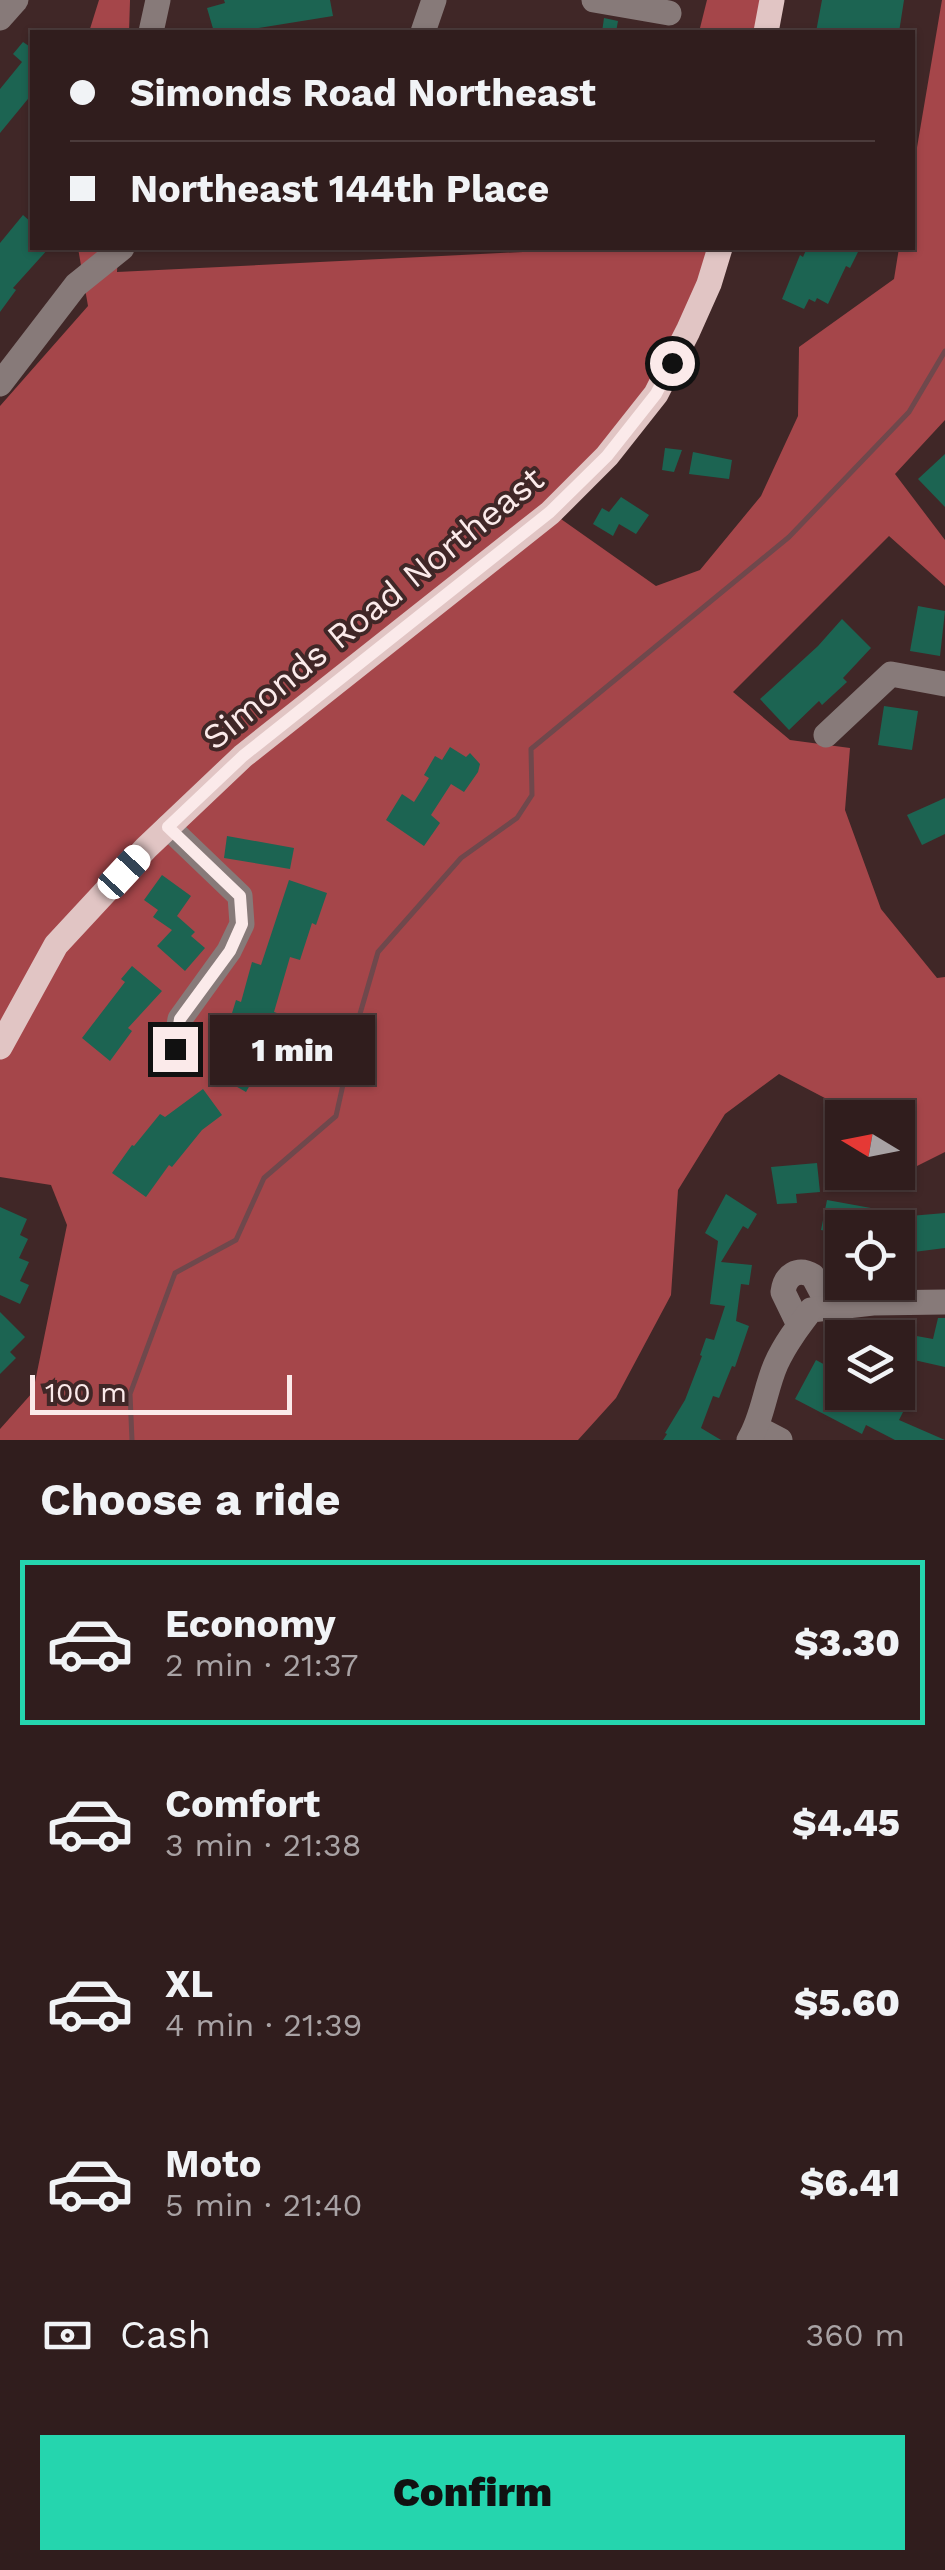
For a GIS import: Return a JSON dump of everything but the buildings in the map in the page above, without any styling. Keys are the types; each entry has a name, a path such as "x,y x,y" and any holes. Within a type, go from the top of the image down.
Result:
{"main road":[{"path":"766,30 772,0"},
{"name":"Simonds Road Northeast","path":"0,1047 56,945 168,827 243,756 550,512 607,456 656,394 688,331 719,250"}],"street":[{"path":"0,18 16,0"},
{"path":"151,30 158,0"},
{"path":"424,30 434,0"},
{"path":"594,0 669,12"},
{"path":"0,384 76,285 120,250"},
{"path":"826,735 891,674 945,684"},
{"path":"168,827 240,896 242,904 242,924 230,951 180,1019 175,1049"},
{"path":"800,1325 783,1292 790,1276 802,1272 814,1276 830,1308"},
{"path":"780,1440 753,1434 776,1365 811,1310 873,1303 945,1302"}],"shaded area":[{"path":"99,0 130,0 129,30 90,30"},
{"path":"707,0 761,0 756,30 700,30"},
{"path":"945,0 945,420 895,474 945,540 945,586 889,536 733,692 790,740 850,748 845,810 881,909 937,978 945,977 945,1152 915,1167 915,1100 829,1100 779,1074 725,1114 678,1190 671,1295 616,1398 578,1440 0,1440 0,1429 33,1392 67,1225 51,1185 0,1177 0,406 88,306 78,250 118,250 117,272 562,250 719,250 656,394 551,512 656,586 700,570 761,496 798,416 799,347 894,279 899,250 915,250 915,159"}],"waterway":[{"path":"132,1440 130,1394 175,1273 236,1240 264,1178 336,1116 378,952 461,858 517,818 532,795 531,749 789,537 909,412 945,351"}],"route":[{"path":"175,1049 180,1019 230,951 242,924 242,904 240,896 168,827 243,756 550,512 607,456 656,394 672,363"}]}
